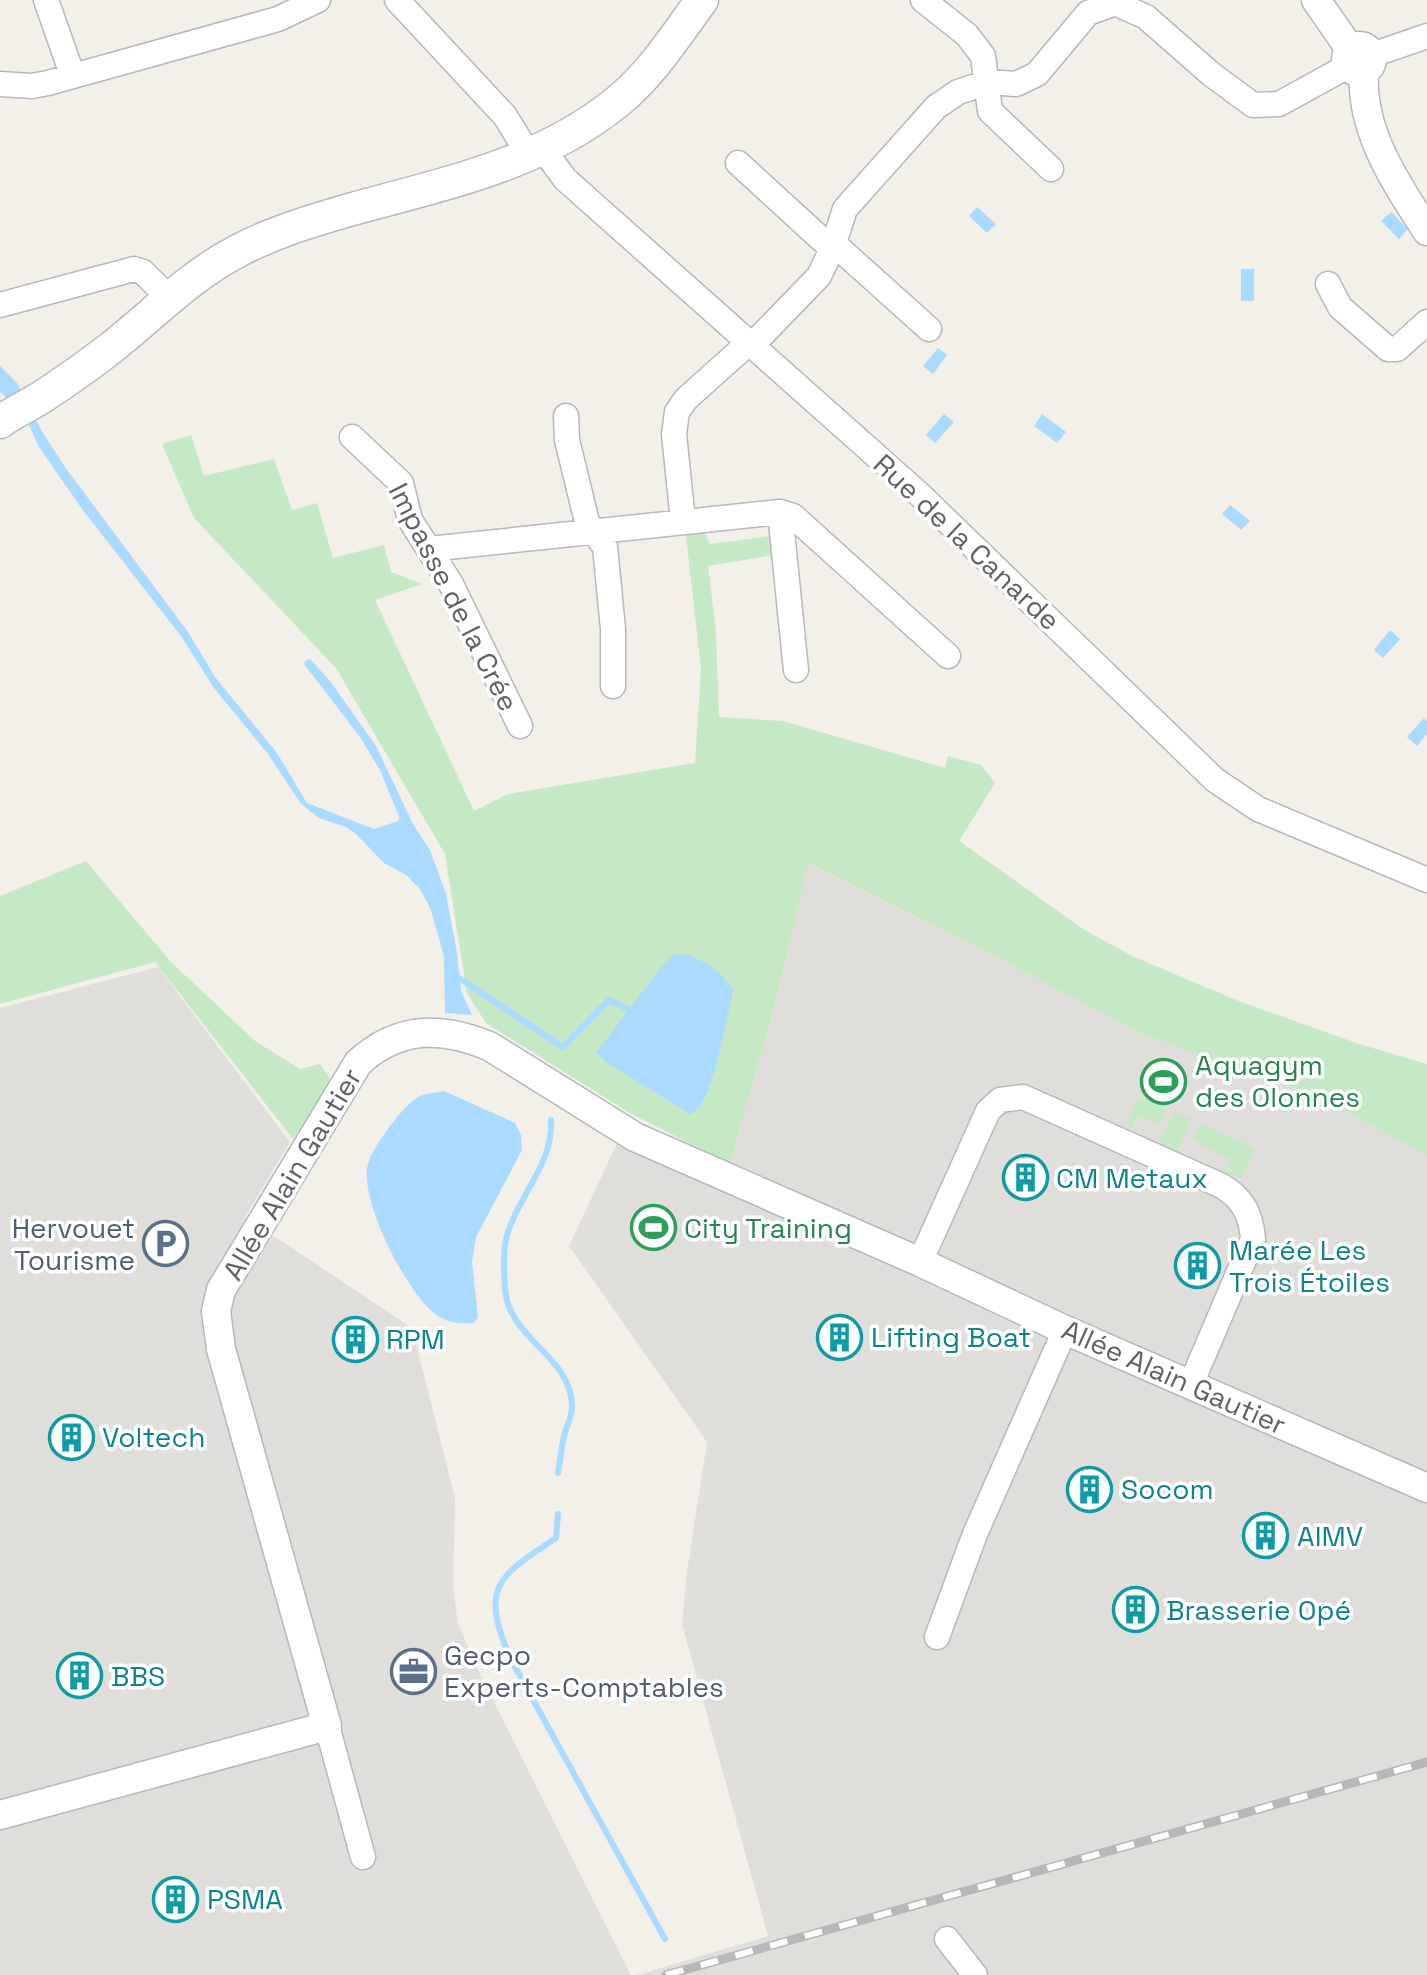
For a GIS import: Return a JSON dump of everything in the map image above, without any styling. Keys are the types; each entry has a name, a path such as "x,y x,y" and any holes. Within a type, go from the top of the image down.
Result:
{"main road":[{"path":"3,420 114,345 168,297 213,266 267,238 303,223 495,169 536,152 582,127 618,101 657,60 702,0"}],"street":[{"path":"46,0 72,74"},
{"path":"0,84 32,86 278,19 318,0"},
{"name":"Rue de la Canarde","path":"397,0 536,152 918,493 1215,780 1258,809 1427,880"},
{"path":"923,0 967,35 983,56 990,111 1051,169"},
{"path":"1316,0 1358,60 1364,104 1381,153 1427,231"},
{"path":"683,521 674,434 677,412 686,399 760,337 819,276 845,209 936,107 958,92 988,82 1016,84 1037,74 1088,13 1115,3 1146,17 1211,74 1253,105 1279,104 1358,60 1427,36"},
{"path":"738,163 832,249 841,250 929,329"},
{"path":"0,305 134,269 143,272 168,297"},
{"path":"1328,284 1340,307 1388,349 1397,349 1427,322"},
{"path":"566,416 567,440 587,522 605,547 613,629 613,686"},
{"name":"Impasse de la Crée","path":"352,437 401,483 410,520 451,584 520,726"},
{"path":"780,512 796,670"},
{"path":"429,549 780,512 793,516 948,656"},
{"name":"Allée Alain Gautier","path":"363,1857 221,1349 216,1311 221,1290 352,1072 366,1056 398,1038 419,1032 463,1035 489,1046 635,1137 1427,1488"},
{"path":"920,1262 988,1111 1000,1100 1023,1097 1222,1186 1244,1204 1252,1224 1253,1239 1191,1384"},
{"path":"937,1637 975,1534 1065,1330"},
{"path":"0,1815 327,1726"},
{"path":"947,1939 975,1975"}],"shaded area":[{"path":"807,863 1142,1034 1322,1099 1427,1155 1427,1975 637,1975 768,1936 682,1624 707,1442 569,1246 627,1122 730,1164 771,1018"},
{"path":"158,967 290,1142 245,1217 412,1328 455,1498 453,1588 458,1624 631,1975 0,1975 0,1008"}],"green space":[{"path":"191,435 204,476 274,459 292,510 317,503 333,558 384,545 391,572 422,584 375,600 474,811 508,794 695,763 701,669 686,535 704,531 710,544 772,536 774,555 708,566 716,632 719,717 783,721 945,768 948,756 981,765 995,783 959,841 1083,929 1132,956 1236,1000 1359,1044 1427,1064 1427,1155 1322,1099 1142,1034 808,863 771,1018 730,1164 628,1112 486,1023 467,993 445,854 336,668 194,518 162,444"},
{"path":"86,861 170,961 255,1041 300,1069 320,1064 332,1081 293,1139 155,962 0,1004 0,896"},
{"path":"1139,1097 1167,1109 1159,1124 1138,1116 1131,1129 1128,1127"},
{"path":"1175,1112 1191,1120 1177,1152 1159,1144"},
{"path":"1200,1124 1255,1148 1241,1178 1225,1173 1231,1159 1193,1140"}],"water":[{"path":"977,207 996,224 987,233 969,216"},
{"path":"1391,212 1408,229 1399,239 1381,221"},
{"path":"1241,269 1254,269 1254,301 1241,301"},
{"path":"938,348 947,355 933,374 923,366"},
{"path":"0,366 17,383 65,467 188,632 215,677 277,753 307,803 374,829 398,821 380,770 360,737 304,664 306,660 310,659 330,681 376,746 414,826 430,850 446,894 461,991 472,1015 445,1013 444,957 431,910 420,889 406,875 384,863 356,834 346,827 319,818 301,804 268,754 214,688 181,636 82,509 39,447 26,419 0,391"},
{"path":"944,414 954,422 935,443 926,435"},
{"path":"1042,414 1066,432 1057,443 1034,426"},
{"path":"1230,505 1250,521 1241,530 1222,514"},
{"path":"1390,630 1400,639 1383,658 1374,650"},
{"path":"1424,718 1427,734 1417,746 1407,737"},
{"path":"685,954 712,968 733,990 710,1084 700,1106 690,1114 596,1053 659,970 673,955"},
{"path":"444,1091 515,1123 521,1135 522,1150 476,1237 472,1262 478,1317 474,1323 456,1322 438,1316 413,1290 378,1223 367,1180 371,1157 398,1116 420,1096"}],"waterway":[{"path":"459,978 563,1047 609,1000 630,1010"},
{"path":"551,1120 547,1151 506,1239 504,1270 509,1306 517,1321 552,1360 569,1389 572,1411 558,1473"},
{"path":"558,1514 556,1538 520,1563 500,1586 496,1615 510,1658 665,1939"}],"railway":[{"path":"666,1975 1427,1762"}],"place":[{"name":"Aquagym des Olonnes","path":"1164,1081"},
{"name":"CM Metaux","path":"1025,1178"},
{"name":"City Training","path":"653,1228"},
{"name":"Hervouet Tourisme","path":"166,1244"},
{"name":"Marée Les Trois Étoiles","path":"1198,1266"},
{"name":"Lifting Boat","path":"840,1337"},
{"name":"RPM","path":"355,1339"},
{"name":"Voltech","path":"71,1437"},
{"name":"Socom","path":"1090,1489"},
{"name":"AIMV","path":"1266,1536"},
{"name":"Brasserie Opé","path":"1135,1610"},
{"name":"Gecpo Experts-Comptables","path":"413,1671"},
{"name":"BBS","path":"80,1676"},
{"name":"PSMA","path":"176,1899"}]}
